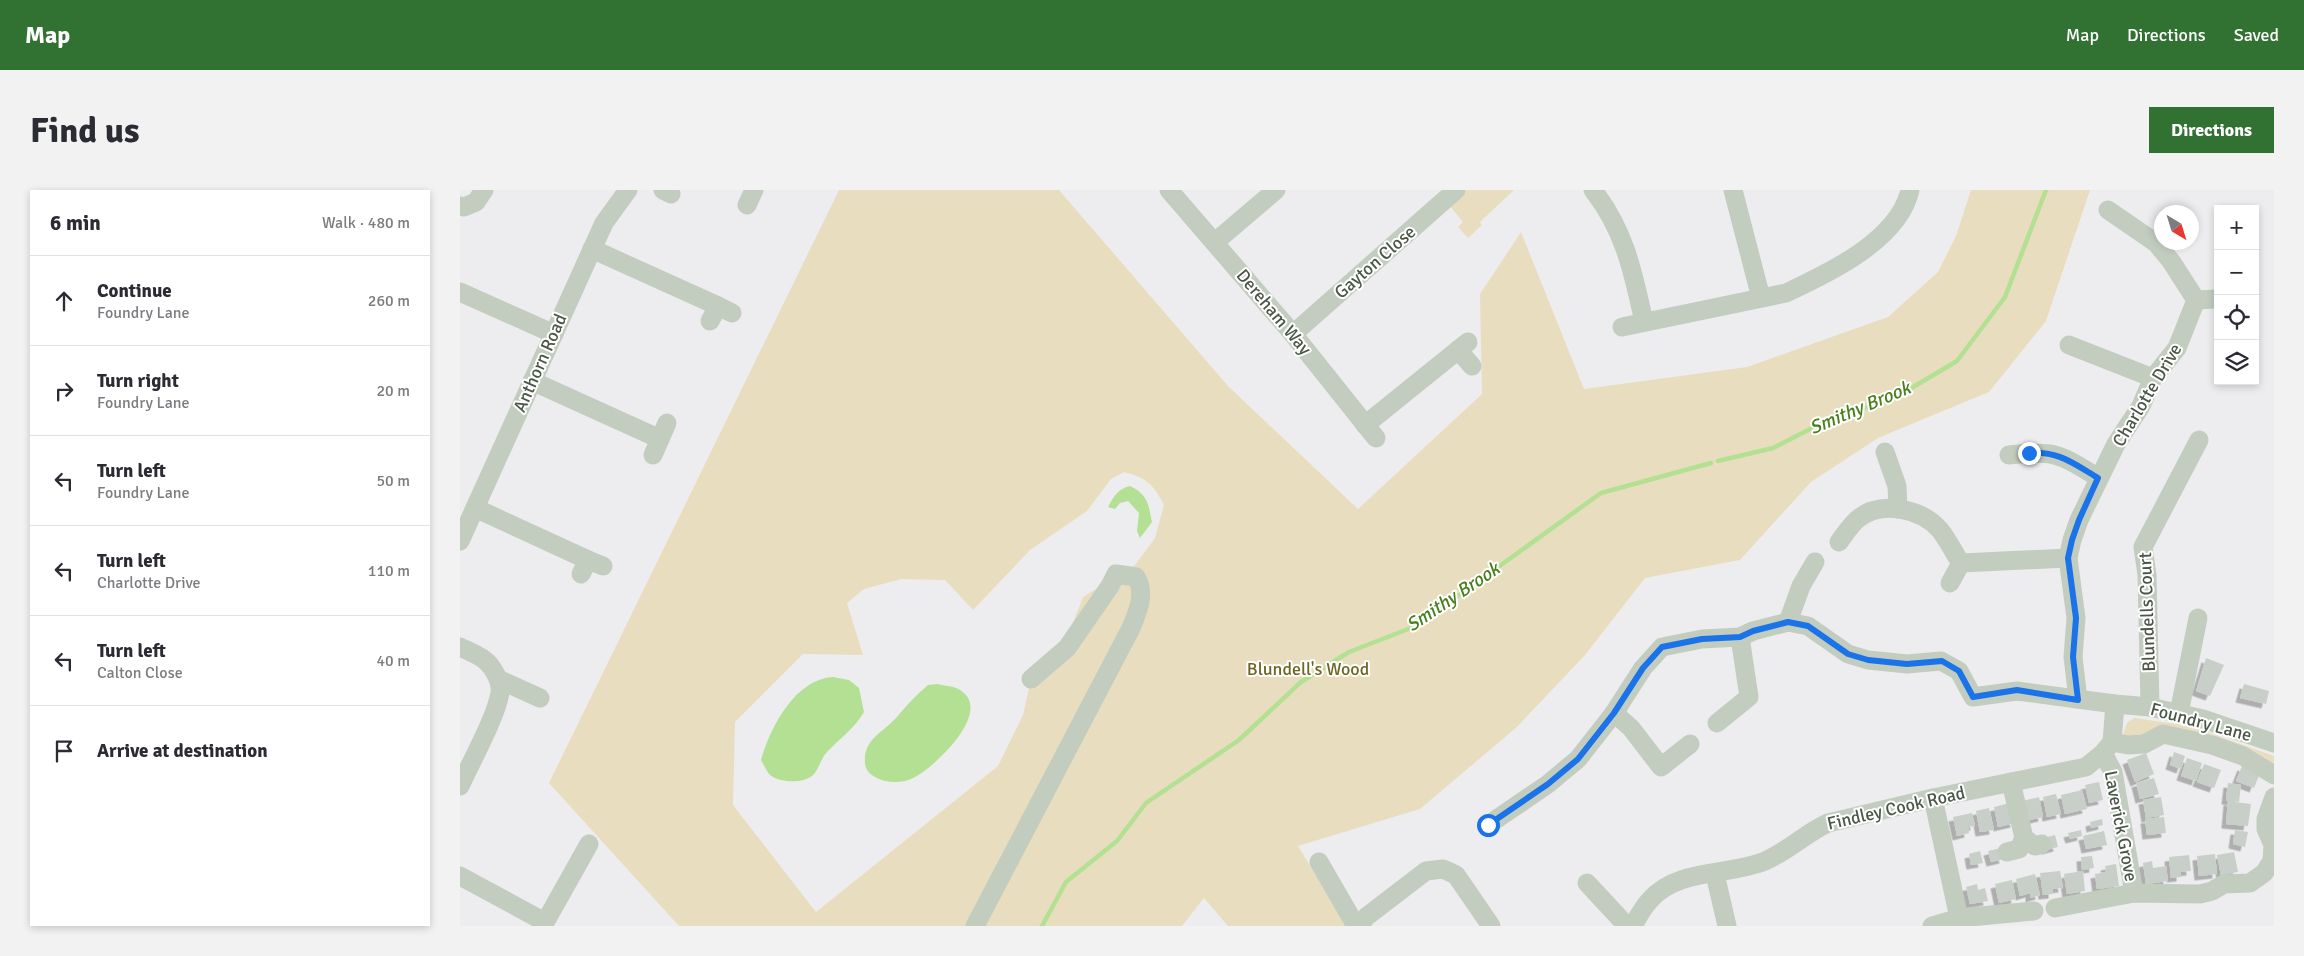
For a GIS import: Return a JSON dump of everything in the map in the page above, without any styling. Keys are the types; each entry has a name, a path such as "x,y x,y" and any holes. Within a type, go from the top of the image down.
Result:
{"street":[{"path":"460,206 464,207 476,202 484,190"},
{"name":"Anthorn Road","path":"460,541 592,249 604,224 628,190"},
{"name":"Dereham Way","path":"1169,190 1294,334 1371,431 1463,346 1472,366"},
{"path":"1215,242 1276,190"},
{"name":"Gayton Close","path":"1294,334 1456,190"},
{"path":"1593,190 1606,207 1623,240 1644,322"},
{"path":"1733,190 1761,298"},
{"path":"1622,326 1786,293 1864,250 1898,218 1910,190"},
{"path":"2108,210 2156,243 2172,261 2196,300 2214,299"},
{"path":"592,249 720,314"},
{"path":"460,292 554,334"},
{"name":"Charlotte Drive","path":"2078,700 2073,657 2076,618 2068,558 2072,540 2098,478 2116,444 2141,406 2153,378 2177,348 2196,300"},
{"path":"2069,345 2153,378"},
{"path":"532,381 660,439"},
{"name":"Blundells Court","path":"2150,707 2147,575 2143,546 2199,440"},
{"path":"1885,452 1897,486 1898,509"},
{"path":"2009,455 2047,452 2064,457 2098,478"},
{"path":"475,508 590,567"},
{"path":"1840,542 1858,518 1876,510 1898,509 1931,522 1941,531 1961,563"},
{"path":"1961,563 2068,558"},
{"path":"1488,825 1548,784 1578,759 1614,713 1643,668 1662,647 1702,639 1740,637 1753,631 1788,622 1801,586 1815,562"},
{"path":"1950,583 1961,563"},
{"path":"974,926 1131,628 1139,609 1141,594 1141,586 1136,577 1116,574 1110,586 1067,648 1032,679"},
{"path":"2179,713 2198,618"},
{"name":"Foundry Lane","path":"1788,622 1808,626 1848,654 1868,660 1907,664 1942,661 1959,671 1973,697 2017,690 2078,700 2150,707 2203,719 2274,743"},
{"path":"1717,723 1749,697 1740,637"},
{"path":"460,647 483,658 492,667 498,679 500,692 496,706 460,786"},
{"path":"498,679 540,698"},
{"path":"2107,747 2115,704"},
{"path":"1614,713 1632,728 1661,767 1690,744"},
{"name":"Laverick Grove","path":"2274,775 2243,756 2212,745 2163,734 2144,744 2107,747 2134,893 2200,894 2212,891 2224,884 2250,883 2257,879 2264,873 2273,854 2266,819 2274,797"},
{"name":"Findley Cook Road","path":"1633,926 1650,899 1663,888 1677,881 1764,862 1790,848 1815,829 1828,823 1933,798 2086,767 2107,747"},
{"path":"2007,852 2019,849 2033,841 2012,782"},
{"path":"1933,798 1959,918"},
{"path":"460,876 544,924 589,852"},
{"path":"1319,862 1358,926 1366,917 1426,871 1443,870 1456,874 1491,926"},
{"path":"1715,874 1727,926"},
{"path":"1587,883 1627,926"},
{"path":"2055,908 2134,893"},
{"path":"1932,926 1959,918 2034,911"}],"green space":[{"name":"Blundell's Wood","path":"839,190 1059,190 1228,386 1358,509 1482,394 1480,294 1521,232 1584,389 1747,367 1888,317 1938,272 1956,236 1971,190 2090,190 2046,321 1989,392 1878,438 1811,482 1740,560 1645,578 1585,655 1517,727 1420,809 1298,846 1347,926 1228,926 1204,898 1182,926 679,926 549,783","holes":["1124,472 1144,480 1153,487 1164,505 1155,538 1135,565 1083,597 1062,651 1031,679 1023,715 998,766 816,912 733,805 735,722 803,654 863,655 847,603 864,589 901,579 945,580 973,610 1030,550 1087,511 1111,479"]},
{"path":"1466,190 1514,190 1480,222 1482,225 1468,238 1458,227 1463,222 1449,205"},
{"path":"2134,718 2177,724 2207,732 2274,756 2274,765 2205,737 2136,740 2123,735 2127,723"}],"shaded area":[{"path":"1130,486 1144,496 1152,522 1140,538 1137,531 1139,513 1128,501 1120,503 1115,509 1108,507 1112,499 1122,489"},
{"path":"833,677 849,680 859,688 864,712 825,754 817,770 809,778 785,781 773,777 769,774 761,760 778,720 786,707 807,686 819,680"},
{"path":"938,684 958,689 969,699 970,711 966,725 957,738 934,763 909,780 901,782 887,781 871,775 865,763 865,755 870,743 928,685"}],"building":[{"path":"2206,658 2224,665 2210,696 2196,691"},
{"path":"2244,684 2269,691 2266,704 2240,698"},
{"path":"2174,752 2185,756 2181,769 2170,765"},
{"path":"2146,753 2154,774 2135,782 2127,760"},
{"path":"2187,758 2202,763 2196,781 2181,776"},
{"path":"2204,764 2221,770 2214,788 2197,782"},
{"path":"2242,766 2260,773 2254,788 2236,781"},
{"path":"2154,778 2159,794 2140,799 2136,783"},
{"path":"2099,782 2103,800 2089,803 2085,785"},
{"path":"2228,783 2241,785 2239,802 2226,800"},
{"path":"2082,790 2087,809 2065,814 2061,795"},
{"path":"2056,794 2061,814 2047,817 2043,797"},
{"path":"2039,797 2043,817 2026,821 2022,801"},
{"path":"2161,797 2164,815 2146,818 2143,800"},
{"path":"2228,801 2251,804 2248,826 2226,824"},
{"path":"2010,803 2015,823 1998,827 1994,807"},
{"path":"1989,808 1994,830 1980,832 1976,811"},
{"path":"1972,813 1975,826 1968,827 1969,833 1957,836 1953,817"},
{"path":"2164,817 2166,833 2147,835 2145,819"},
{"path":"2102,819 2103,825 2091,828 2090,822"},
{"path":"2081,830 2082,836 2070,839 2068,833"},
{"path":"2235,830 2248,832 2245,847 2233,844"},
{"path":"2104,831 2107,845 2086,849 2083,836"},
{"path":"2055,835 2058,847 2046,850 2043,838"},
{"path":"2001,848 2004,859 1991,862 1988,851"},
{"path":"1980,851 1983,863 1971,865 1969,854"},
{"path":"2234,852 2238,872 2221,875 2217,855"},
{"path":"2215,854 2217,874 2199,876 2197,856"},
{"path":"2189,855 2191,871 2181,872 2181,877 2171,878 2169,857"},
{"path":"2092,856 2094,868 2082,870 2081,857"},
{"path":"2152,861 2153,868 2166,866 2168,881 2146,884 2143,863"},
{"path":"2116,864 2119,886 2097,889 2095,874 2106,872 2105,866"},
{"path":"2060,871 2063,888 2053,889 2053,894 2043,895 2040,873"},
{"path":"2083,871 2085,891 2067,894 2064,874"},
{"path":"2035,874 2040,895 2030,898 2030,893 2020,896 2016,879"},
{"path":"2012,880 2016,899 1999,903 1995,884"},
{"path":"1977,884 1978,890 1985,888 1988,901 1970,904 1966,887"}],"waterway":[{"name":"Smithy Brook","path":"1718,461 1773,448 1816,426 1898,396 1957,361 2005,297 2046,190"},
{"name":"Smithy Brook","path":"1042,926 1066,882 1117,841 1146,803 1239,740 1301,682 1349,652 1416,626 1601,493 1711,463"}],"route":[{"path":"1488,825 1548,784 1578,759 1614,713 1643,668 1662,647 1702,639 1740,637 1753,631 1788,622 1808,626 1848,654 1868,660 1907,664 1942,661 1959,671 1973,697 2017,690 2078,700 2073,657 2076,618 2068,558 2079,520 2098,478 2064,457 2047,452 2029,453"}]}
